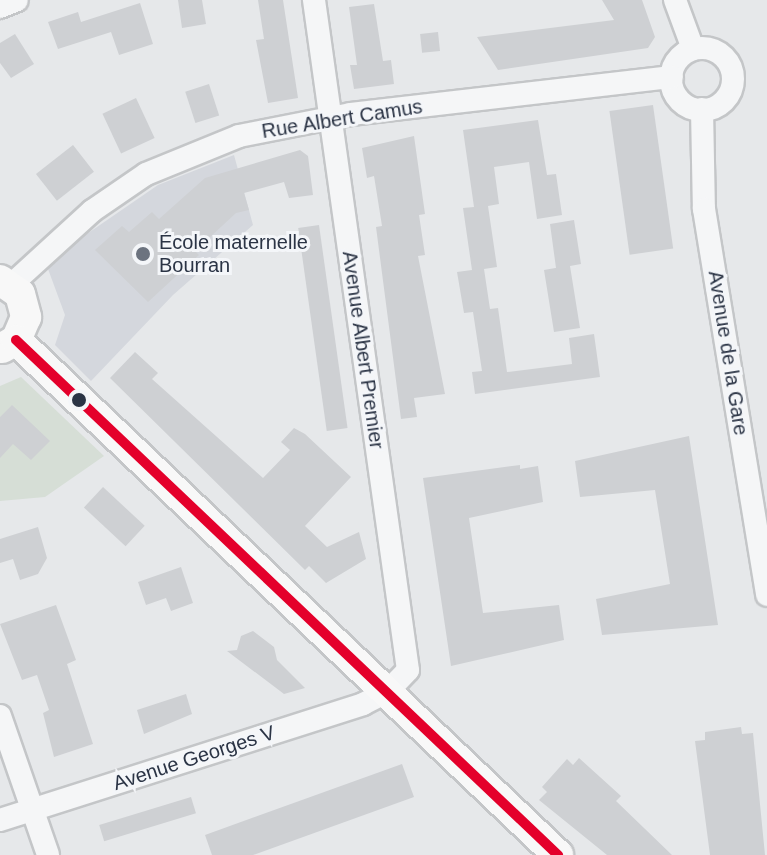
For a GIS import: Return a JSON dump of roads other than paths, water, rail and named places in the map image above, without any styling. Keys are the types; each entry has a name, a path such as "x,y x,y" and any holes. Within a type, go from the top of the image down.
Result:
{"street":[{"path":"0,7 17,0"},
{"name":"Avenue Albert Premier","path":"314,0 408,670 387,692"},
{"path":"675,0 693,49"},
{"path":"693,49 721,54 734,79 720,104 702,109 680,100 672,77 680,57 693,49"},
{"name":"Rue Albert Camus","path":"5,283 92,211 146,174 239,136 330,117 672,77"},
{"name":"Avenue de la Gare","path":"702,109 704,209 766,583"},
{"path":"5,283 20,294 26,317 8,344 387,692 558,855"},
{"name":"Avenue Georges V","path":"0,820 387,692"},
{"path":"0,716 48,855"}],"place":[{"name":"École maternelle Bourran","path":"143,254"}]}
